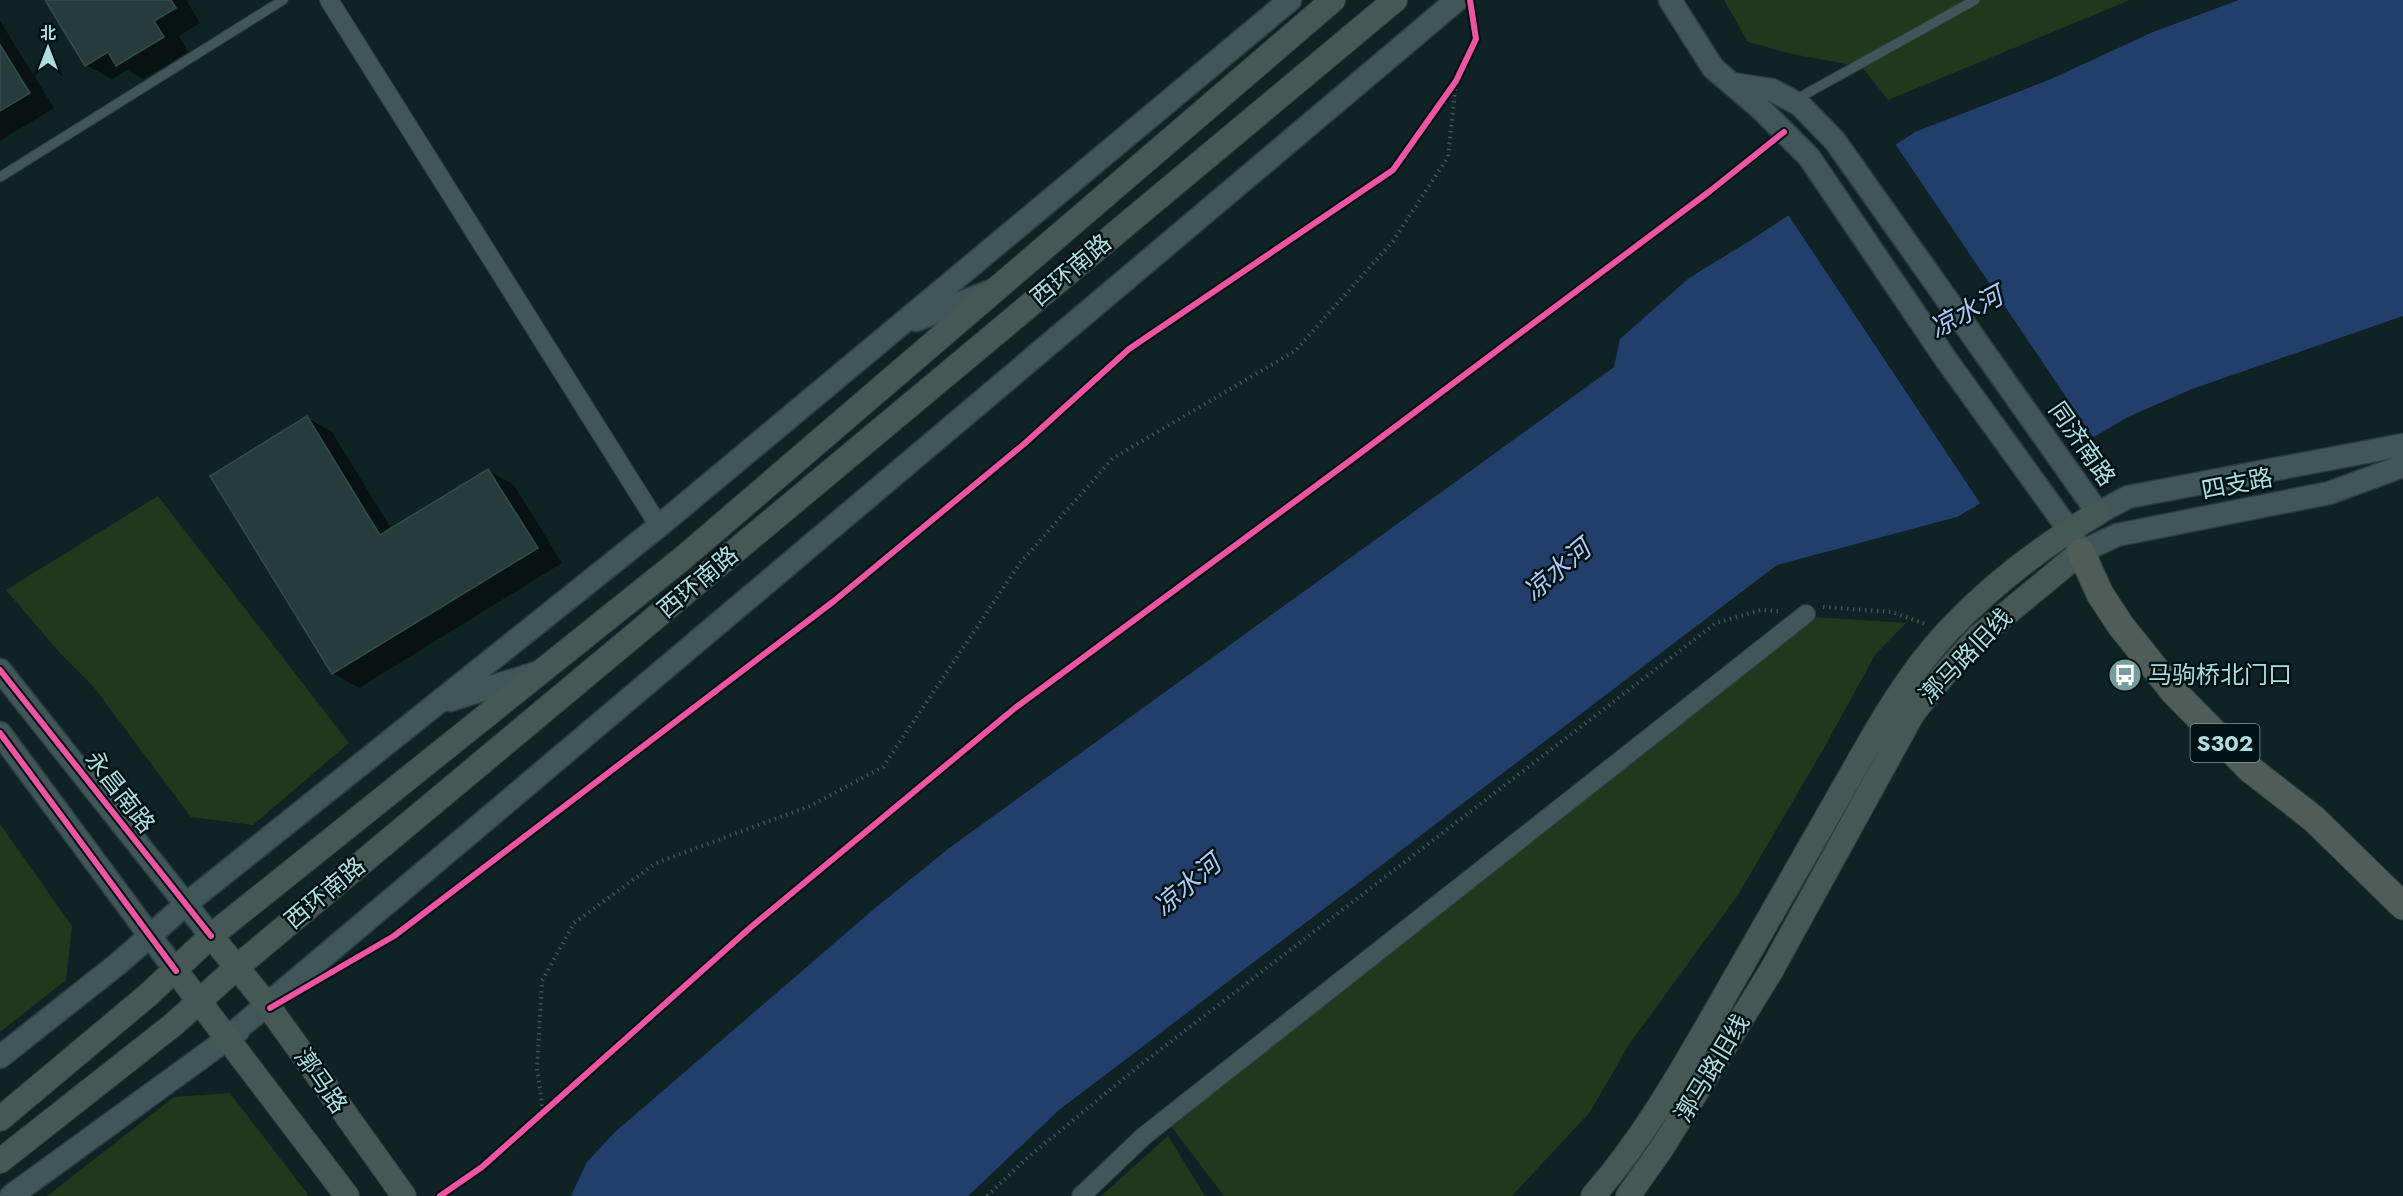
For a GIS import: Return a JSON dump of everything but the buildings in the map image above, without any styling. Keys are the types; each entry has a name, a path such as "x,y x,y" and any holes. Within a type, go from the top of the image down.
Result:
{"main road":[{"name":"西环南路","path":"0,1119 176,971 211,936 683,558 1333,0"},
{"name":"西环南路","path":"0,1161 199,1002 237,967 1395,0"},
{"name":"漷马路旧线","path":"1628,1196 1662,1148 1771,971 1913,713 1947,670 2075,541 2098,513"},
{"name":"漷马路旧线","path":"1594,1196 1630,1150 1674,1083 1869,743 1910,677 1946,633 2008,575 2075,541"},
{"name":"S302","path":"2075,541 2100,594 2121,626 2174,692 2250,769 2314,819 2403,906"},
{"name":"永昌南路","path":"211,936 237,967"},
{"name":"漷马路","path":"237,967 268,1005 404,1196"},
{"path":"176,971 199,1002"},
{"name":"漷马路","path":"199,1002 347,1196"}],"street":[{"path":"329,0 659,526"},
{"path":"0,1057 119,963 186,904 659,526 1290,0"},
{"path":"11,1196 226,1039 268,1005 1457,0"},
{"path":"1670,0 1713,68 1761,109 1809,157 1939,348 2075,541"},
{"name":"同济南路","path":"1732,84 1772,90 1793,101 1835,141 2098,513"},
{"path":"898,327 996,290"},
{"name":"四支路","path":"2098,513 2128,497 2403,445"},
{"name":"四支路","path":"2075,541 2117,535 2329,493 2403,466"},
{"path":"1081,1196 1144,1136 1806,614"},
{"name":"永昌南路","path":"0,670 211,936"},
{"path":"438,704 543,670"},
{"path":"0,733 176,971"}],"lane":[{"path":"0,177 283,0"},
{"path":"1793,101 1975,0"}],"path":[{"path":"1449,90 1461,70"},
{"path":"543,1112 537,1068 542,981 574,923 656,863 810,806 883,767 1020,563 1113,458 1295,351 1393,241 1448,157 1456,81"},
{"path":"987,1196 1026,1159 1139,1066 1716,624 1761,610 1806,614 1820,607 1892,612 1925,624"},
{"path":"534,1120 552,1105"}],"green space":[{"path":"1724,0 2130,0 1888,100 1862,67 1792,54 1748,42"},
{"path":"158,496 349,743 253,825 191,817 93,686 59,652 6,590"},
{"path":"1814,617 1906,623 1875,655 1824,748 1738,895 1630,1043 1590,1112 1512,1196 1224,1196 1171,1126"},
{"path":"0,824 72,926 66,980 0,1032"},
{"path":"230,1093 309,1196 47,1196 174,1097"},
{"path":"1168,1136 1205,1196 1101,1196"}],"water":[{"name":"凉水河","path":"2239,0 2403,0 2403,316 2192,389 2128,417 1957,517 1777,565 1059,1110 968,1196 571,1196 587,1162 615,1132 874,909 948,849 1614,367 1620,339 1689,278 1915,132 2051,79 2153,32"}],"pier":[{"path":"1894,142 2095,440 1982,506 1787,213"}],"cycle path":[{"path":"270,1008 394,936 834,601 1024,444 1129,349 1393,170 1456,81 1476,39 1470,0"},
{"path":"440,1196 482,1167 751,927 1015,708 1351,460 1710,191 1784,132"},
{"path":"0,670 211,936"},
{"path":"0,733 176,971"}],"place":[{"name":"马驹桥北门口","path":"2125,675"}]}
